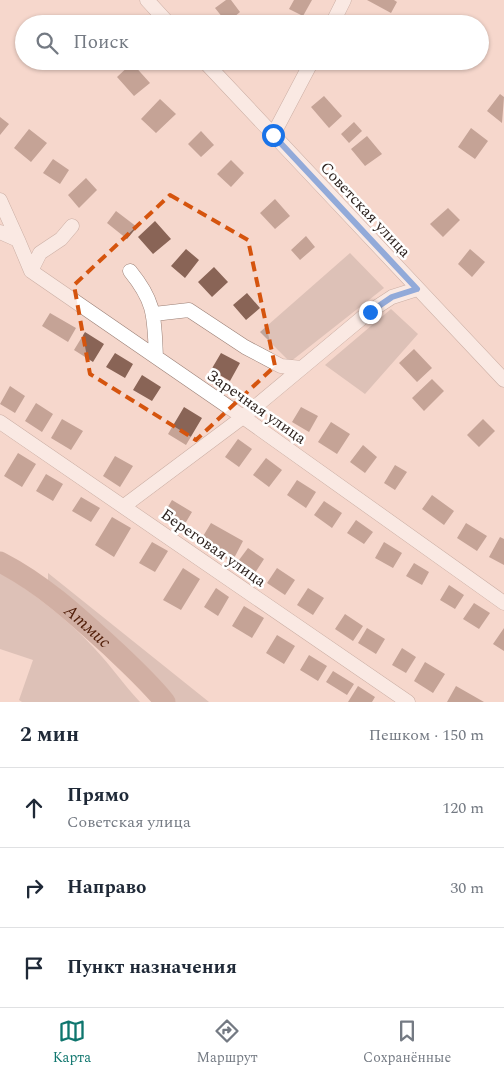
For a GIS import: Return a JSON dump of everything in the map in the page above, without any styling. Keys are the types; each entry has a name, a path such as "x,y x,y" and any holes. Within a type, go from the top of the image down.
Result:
{"street":[{"path":"147,0 161,15"},
{"path":"336,15 344,0"},
{"name":"Советская улица","path":"212,70 504,380"},
{"path":"273,135 307,70"},
{"path":"0,200 31,271"},
{"path":"31,271 40,253 61,239 72,226"},
{"path":"0,232 18,240"},
{"name":"Заречная улица","path":"31,271 243,417 504,603"},
{"path":"130,271 146,290 154,314 156,357"},
{"path":"124,506 243,417 370,312 392,297 417,289"},
{"path":"154,314 190,310 245,346 281,366 302,368"},
{"name":"Береговая улица","path":"0,422 408,702"}],"highlighted area":[{"path":"170,195 248,240 275,366 196,440 90,374 74,285"}],"shaded area":[{"path":"350,253 384,288 290,362 260,332"},
{"path":"391,309 418,334 365,394 325,365"},
{"path":"0,572 25,588 74,628 101,655 140,702 22,702 19,700 33,660 0,649"},
{"path":"48,573 209,702 168,702 143,669 128,653 48,584"}],"building":[{"path":"226,0 231,0 240,12 236,15 221,15 215,8"},
{"path":"294,0 312,0 304,15 289,9"},
{"path":"367,0 394,0 397,2 391,13"},
{"path":"124,70 138,70 150,83 134,96 117,77"},
{"path":"500,94 504,97 502,123 487,111"},
{"path":"324,96 342,116 329,128 311,107"},
{"path":"160,99 176,114 156,133 141,119"},
{"path":"0,117 9,124 0,135"},
{"path":"354,122 362,131 349,143 341,134"},
{"path":"471,128 488,141 475,159 458,147"},
{"path":"29,129 47,143 31,162 14,148"},
{"path":"201,131 214,145 201,157 188,144"},
{"path":"367,136 382,154 365,166 351,149"},
{"path":"53,159 69,170 60,184 43,173"},
{"path":"231,160 244,173 231,187 217,174"},
{"path":"86,178 97,190 79,208 68,195"},
{"path":"275,199 290,216 275,229 260,213"},
{"path":"448,208 460,220 443,237 430,224"},
{"path":"116,211 137,227 127,239 107,223"},
{"path":"155,221 171,239 153,254 138,237"},
{"path":"306,236 315,247 300,260 291,250"},
{"path":"186,249 199,260 185,278 171,266"},
{"path":"470,249 485,262 472,277 458,264"},
{"path":"214,267 228,282 212,297 198,282"},
{"path":"247,293 260,308 246,320 233,305"},
{"path":"50,313 76,328 68,342 42,326"},
{"path":"85,332 104,344 93,362 74,350"},
{"path":"414,349 432,368 417,382 399,363"},
{"path":"115,353 133,364 125,378 106,367"},
{"path":"221,353 240,363 230,381 211,370"},
{"path":"142,375 161,387 152,401 133,390"},
{"path":"432,379 444,391 424,411 412,398"},
{"path":"10,386 25,396 15,413 0,404"},
{"path":"36,403 53,414 42,432 25,421"},
{"path":"184,407 202,418 186,445 168,434"},
{"path":"301,407 318,416 309,432 292,422"},
{"path":"62,419 83,431 71,450 51,438"},
{"path":"483,419 495,431 479,447 467,435"},
{"path":"331,422 350,434 337,454 318,442"},
{"path":"238,439 252,449 239,467 225,457"},
{"path":"363,445 377,457 365,473 350,462"},
{"path":"18,453 36,464 22,487 4,476"},
{"path":"115,456 133,466 120,487 103,476"},
{"path":"266,458 282,470 269,487 253,475"},
{"path":"395,465 407,472 395,490 384,483"},
{"path":"46,474 63,484 53,501 36,491"},
{"path":"297,480 316,492 306,508 287,495"},
{"path":"432,495 454,511 444,525 422,509"},
{"path":"81,497 100,508 91,522 72,511"},
{"path":"172,500 192,512 183,527 163,515"},
{"path":"324,501 342,513 332,528 314,515"},
{"path":"112,517 131,528 114,557 95,545"},
{"path":"356,520 373,532 364,544 347,533"},
{"path":"211,523 243,541 232,562 199,543"},
{"path":"466,523 487,536 477,551 457,538"},
{"path":"500,537 504,539 504,565 489,557"},
{"path":"152,542 168,551 155,572 139,563"},
{"path":"384,542 402,553 393,568 375,558"},
{"path":"248,548 264,559 253,576 236,564"},
{"path":"414,563 429,572 422,585 406,576"},
{"path":"183,568 200,579 181,610 163,600"},
{"path":"277,568 295,580 285,595 267,583"},
{"path":"449,585 464,595 455,609 440,600"},
{"path":"216,588 229,597 218,616 204,607"},
{"path":"308,588 324,598 313,615 297,605"},
{"path":"474,603 490,613 479,629 463,619"},
{"path":"244,606 264,618 252,638 232,626"},
{"path":"345,614 363,626 353,641 335,629"},
{"path":"367,628 385,639 376,654 358,643"},
{"path":"504,628 504,651 493,644"},
{"path":"277,635 295,646 284,664 266,653"},
{"path":"402,648 416,657 406,673 392,665"},
{"path":"309,655 327,666 318,681 300,670"},
{"path":"425,662 445,674 433,693 414,681"},
{"path":"333,671 354,684 347,695 326,682"},
{"path":"358,686 375,697 372,702 348,702"},
{"path":"456,686 484,702 447,702"}],"waterway":[{"name":"Атмис","path":"0,562 30,579 70,611 131,665 165,702"}],"route":[{"path":"273,135 417,289 392,297 370,312"}]}
